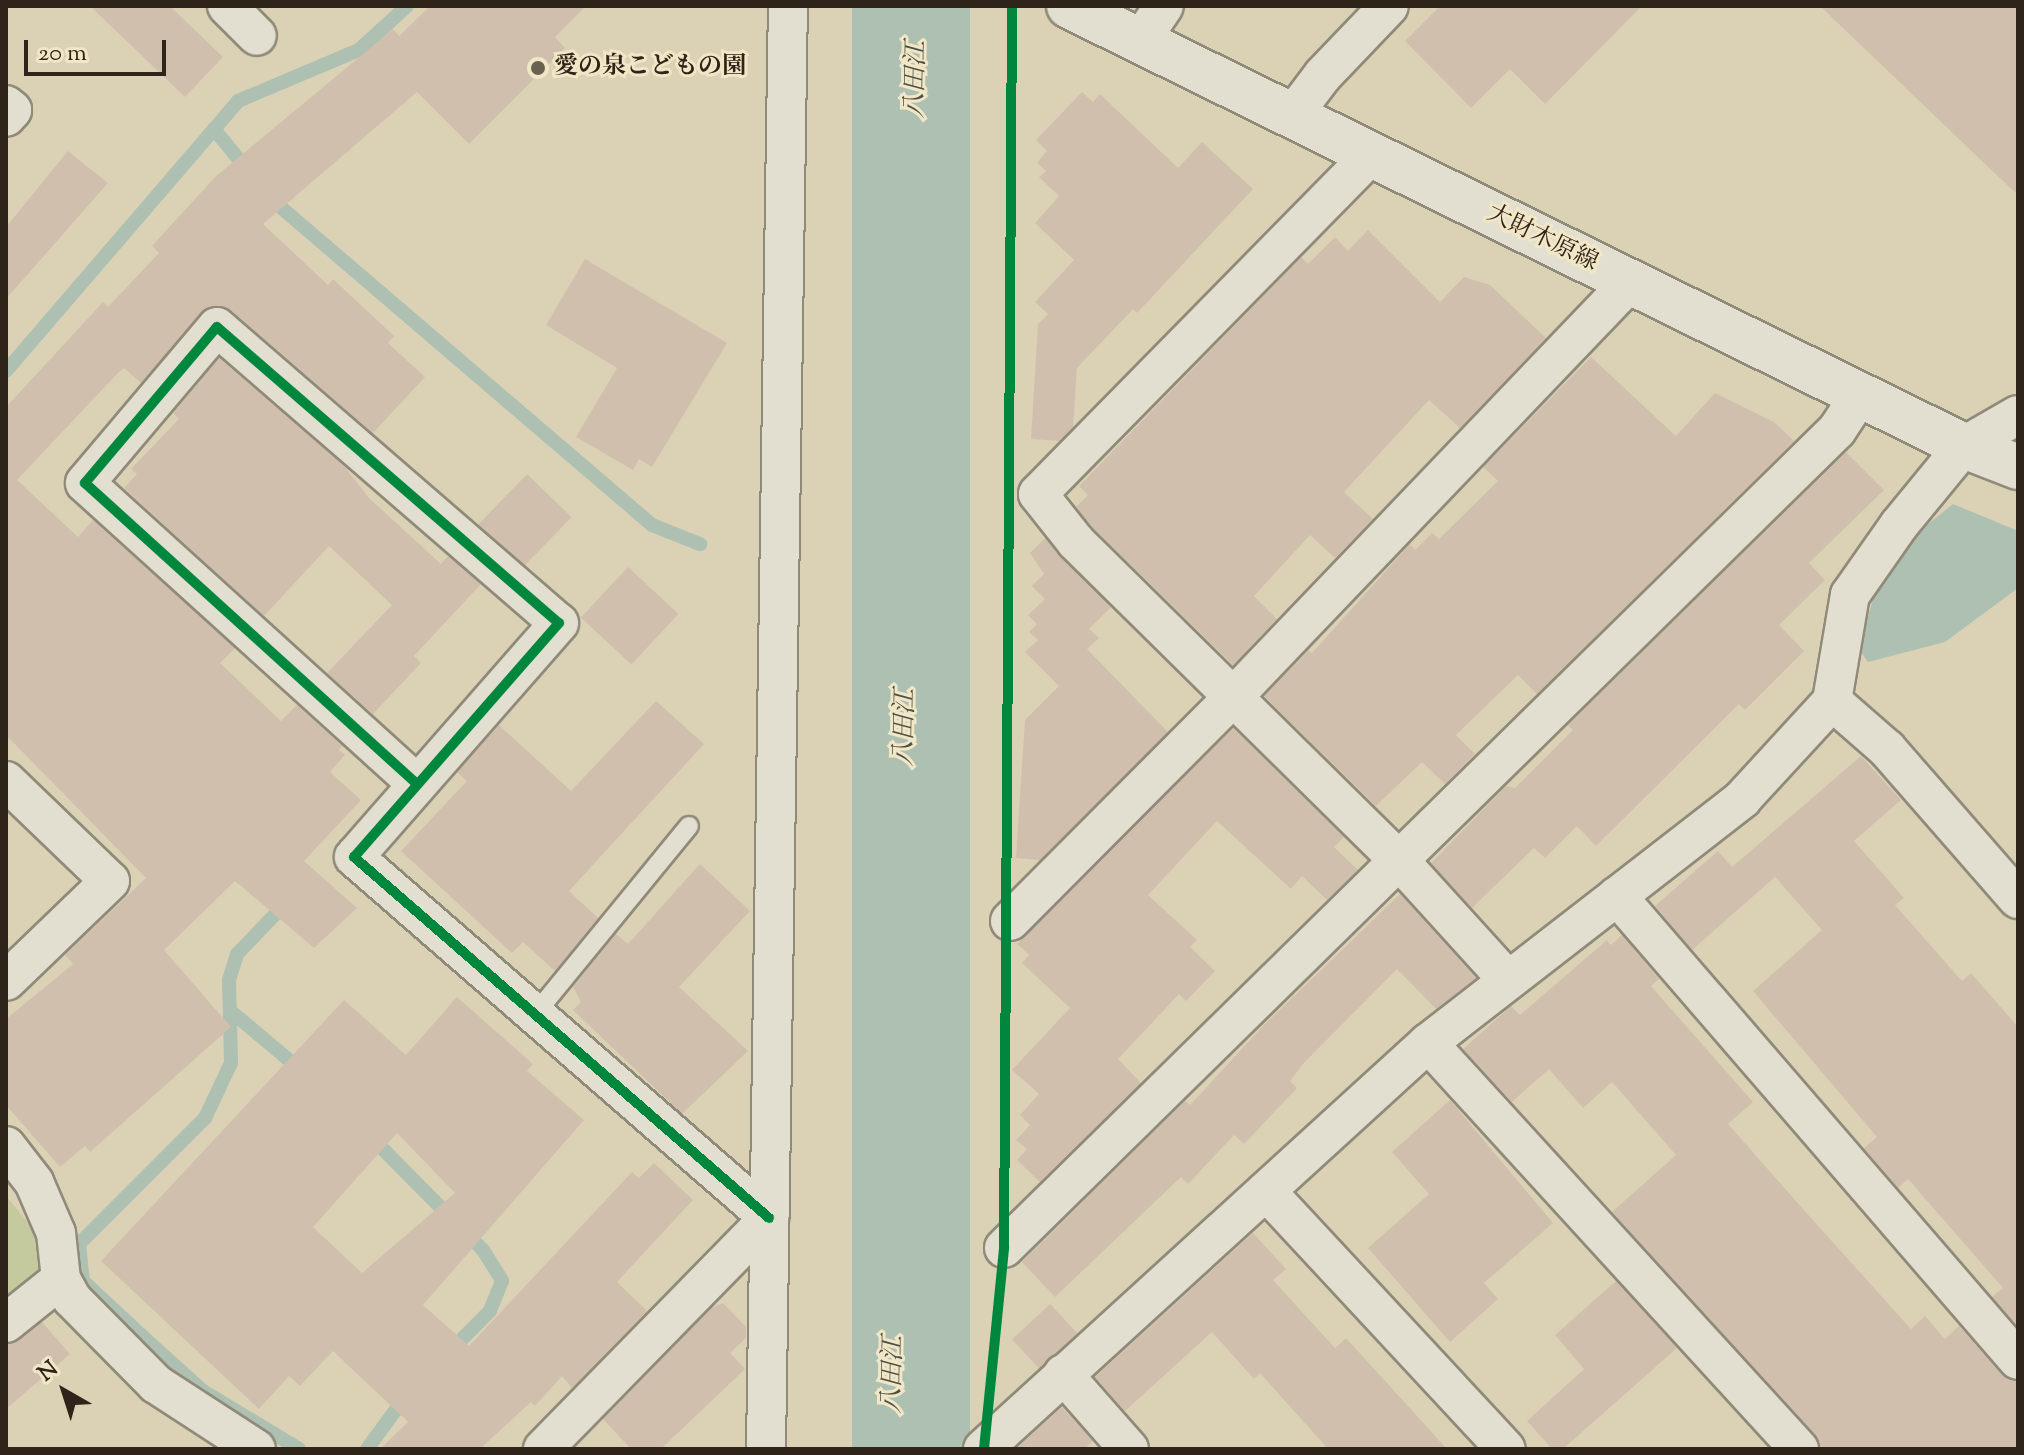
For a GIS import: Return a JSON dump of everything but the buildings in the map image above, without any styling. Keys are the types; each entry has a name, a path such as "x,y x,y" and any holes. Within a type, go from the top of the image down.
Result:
{"street":[{"path":"227,6 257,36"},
{"path":"766,1449 788,6"},
{"name":"大財木原線","path":"1069,6 1152,24 1292,116 1964,446 2018,467"},
{"path":"1292,116 1323,75 1389,6"},
{"path":"6,105 12,110 6,117"},
{"path":"1371,155 1038,494 1076,542 1398,859 1506,978"},
{"path":"1010,921 1232,698 1630,282"},
{"path":"417,784 85,483 217,327 559,623 354,857 769,1218"},
{"path":"1004,1248 1837,430 1860,395"},
{"path":"984,1448 1428,1043 1506,978 1742,799 1832,701 1850,595 1964,446 2018,415"},
{"path":"1832,701 1887,749 2018,899"},
{"path":"6,781 110,881 6,981"},
{"path":"1617,896 2018,1360"},
{"path":"1428,1043 1799,1449"},
{"path":"6,1146 34,1182 56,1233 66,1289 156,1384 256,1449"},
{"path":"1266,1191 1506,1449"},
{"path":"543,1449 769,1218"},
{"path":"6,1323 66,1289"},
{"path":"1063,1374 1129,1449"}],"lane":[{"path":"535,1014 689,826"}],"green space":[{"path":"6,1196 39,1236 55,1294 6,1333"}],"water":[{"name":"八田江","path":"852,6 970,6 970,1449 852,1449"},
{"path":"1953,504 2018,531 2018,588 1945,642 1868,662 1859,649 1875,592 1913,536"}],"waterway":[{"path":"6,371 238,101 359,50 407,6"},
{"path":"214,129 249,172"},
{"path":"270,198 652,525 700,544"},
{"path":"285,904 237,954 229,980 231,1063 205,1118 79,1244 83,1281 142,1336 203,1391 299,1449"},
{"path":"233,1013 303,1072"},
{"path":"370,1136 483,1250 502,1281 490,1311 449,1352"},
{"path":"367,1449 406,1396"}],"cycle path":[{"path":"984,1449 1004,1248 1012,6"},
{"path":"417,784 85,483 217,327 559,623 354,857 769,1218"}],"place":[{"name":"愛の泉こどもの園","path":"538,68"}]}
